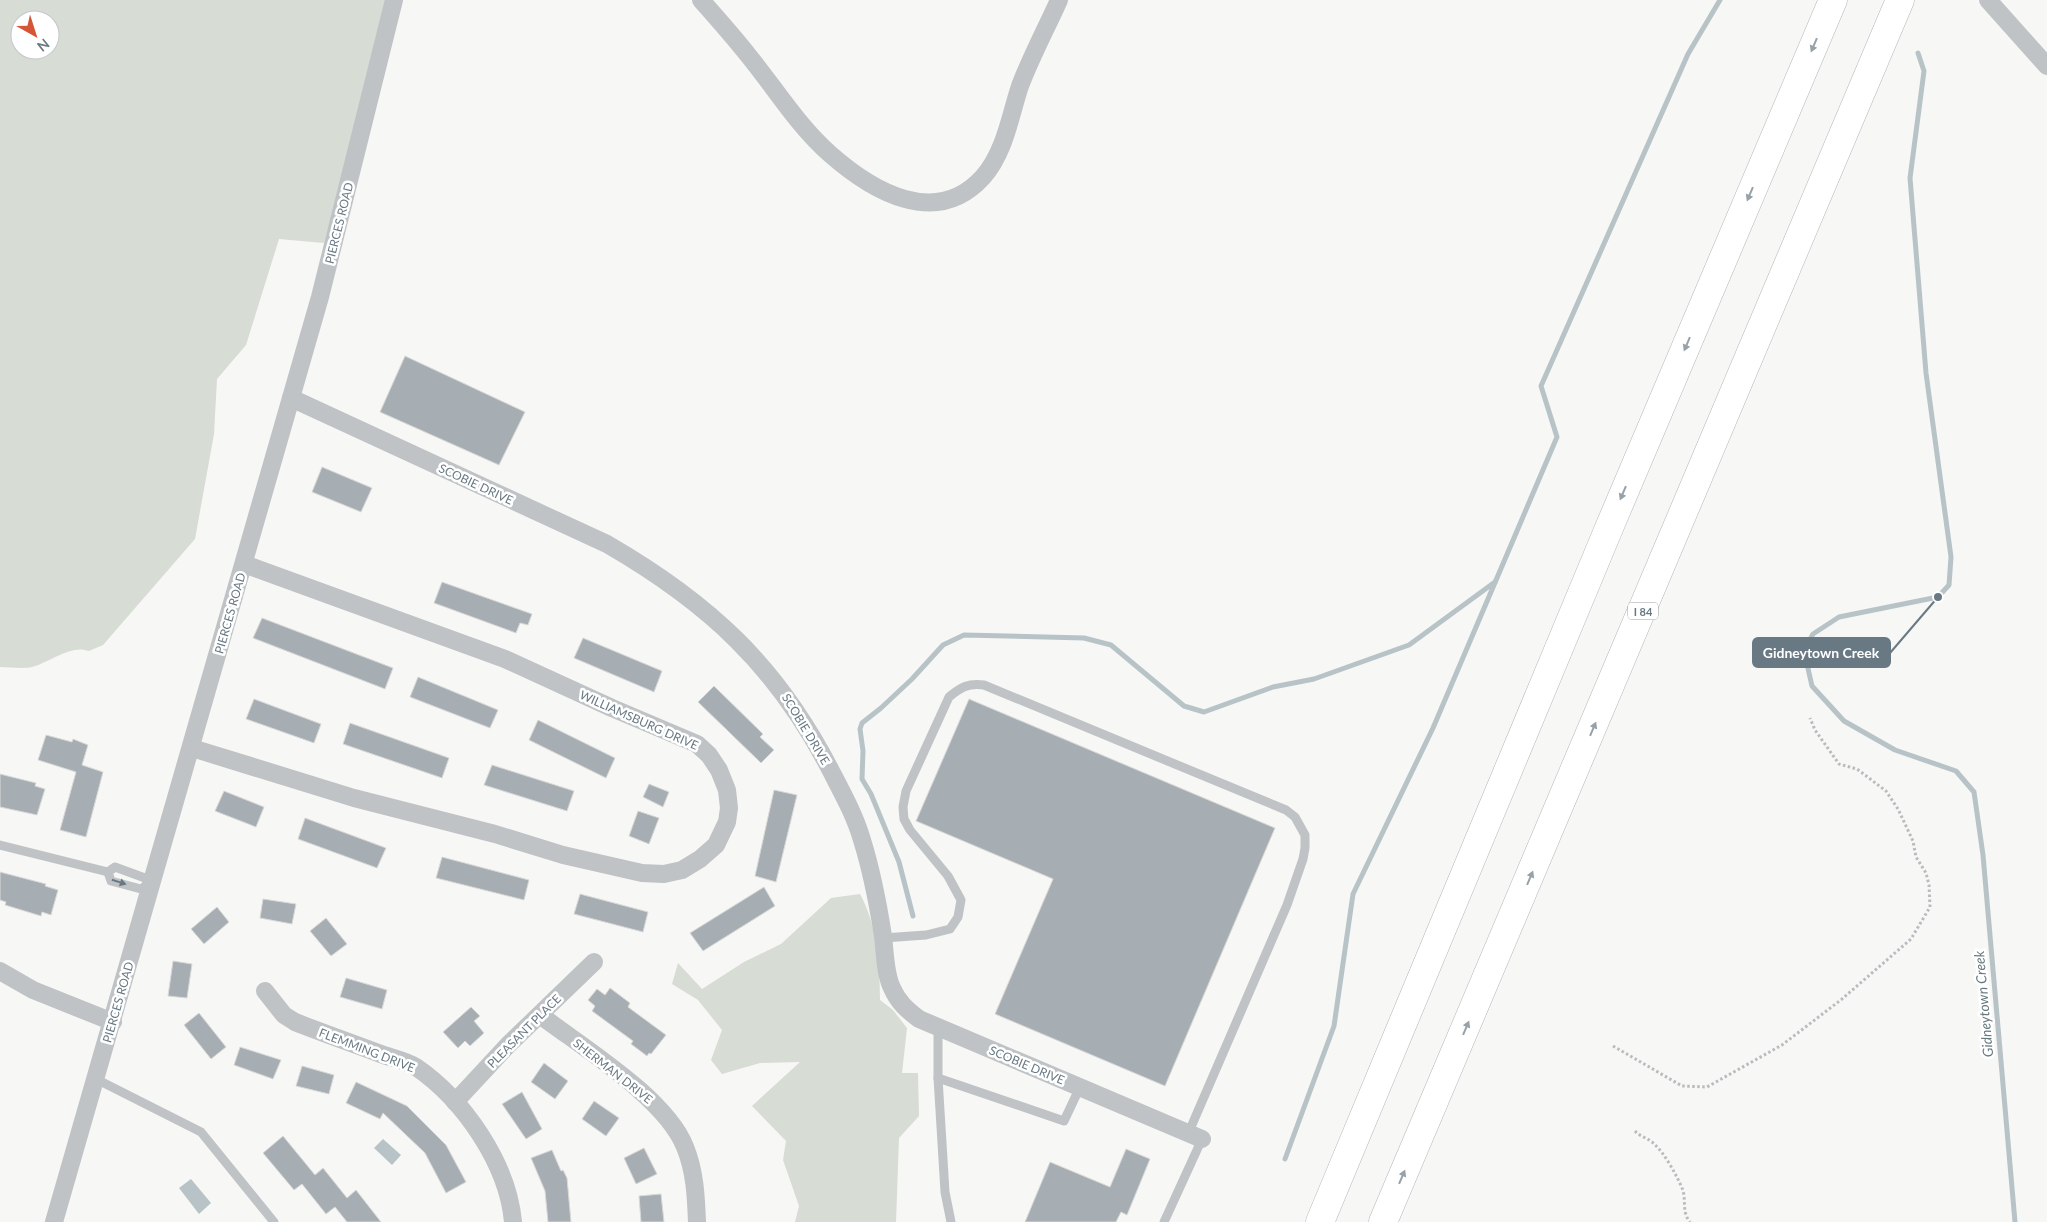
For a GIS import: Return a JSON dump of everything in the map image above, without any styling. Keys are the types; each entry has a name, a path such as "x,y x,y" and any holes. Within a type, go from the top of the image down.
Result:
{"highway":[{"path":"1320,1222 1608,528 1833,0"},
{"name":"I 84","path":"1383,1222 1900,0"}],"street":[{"name":"PIERCES ROAD","path":"54,1222 113,1022 150,886 192,748 320,297 394,0"},
{"path":"701,0 748,54 803,126 829,154 868,183 899,198 920,203 952,199 970,188 992,164 1003,140 1021,85 1059,0"},
{"path":"1988,0 2047,66"},
{"name":"SCOBIE DRIVE","path":"291,398 607,544 655,572 707,611 736,637 782,690 817,743 851,810 862,840 878,900 890,986 898,1000 919,1019 1195,1137"},
{"name":"WILLIAMSBURG DRIVE","path":"192,748 354,798 495,834 563,855 642,873 664,874 682,870 700,859 716,845 726,822 729,808 727,790 720,770 709,755 697,744 505,659 244,564"},
{"name":"PLEASANT PLACE","path":"455,1102 594,962"},
{"path":"0,971 33,990 113,1022"},
{"name":"FLEMMING DRIVE","path":"265,991 284,1015 295,1022 415,1066 455,1102 470,1119 498,1166 508,1192 513,1222"},
{"name":"SHERMAN DRIVE","path":"540,1015 646,1095 663,1112 684,1145 690,1161 695,1184 697,1222"}],"lane":[{"path":"883,938 926,935 950,929 958,917 960,900 948,876 910,830 904,819 903,807 906,791 949,697 960,687 972,683 984,685 1286,810 1295,817 1305,835 1306,848 1303,859 1287,905 1195,1137 1164,1222"},
{"path":"0,845 108,872 115,867 145,878 150,886 142,889 111,881 108,872"},
{"path":"938,1027 938,1078 945,1192 951,1222"},
{"path":"938,1078 1064,1121 1080,1087"},
{"path":"96,1079 201,1132 274,1222"}],"path":[{"path":"1613,1046 1682,1086 1708,1086 1782,1045 1842,1000 1911,939 1930,907 1929,885 1926,873 1916,857 1913,841 1898,809 1886,791 1857,769 1839,764 1815,730 1810,718"},
{"path":"1634,1131 1654,1143 1672,1170 1683,1190 1685,1216 1690,1222"}],"shaded area":[{"path":"0,0 386,0 357,127 324,243 279,239 246,345 217,379 214,434 195,539 103,645 89,651 82,649 60,654 39,665 21,668 0,667"},
{"path":"860,894 874,932 880,1000 893,1010 907,1028 902,1073 918,1073 919,1116 899,1138 896,1222 795,1222 799,1206 783,1160 786,1141 752,1106 800,1062 760,1063 722,1074 711,1060 722,1030 698,1000 672,984 678,963 702,989 744,962 781,944 831,898"},
{"path":"383,1139 401,1155 392,1165 374,1148"},
{"path":"191,1179 211,1203 199,1214 179,1188"}],"building":[{"path":"405,356 525,412 499,465 380,412"},
{"path":"322,467 372,488 361,512 312,492"},
{"path":"442,582 532,614 528,625 520,623 516,633 434,603"},
{"path":"262,618 393,668 385,689 253,638"},
{"path":"583,638 662,671 654,692 574,658"},
{"path":"418,677 498,710 490,728 410,697"},
{"path":"714,686 763,734 760,737 774,750 761,763 698,702"},
{"path":"254,699 321,724 314,743 246,719"},
{"path":"969,699 1275,828 1165,1086 995,1014 1053,879 916,821"},
{"path":"538,720 615,758 606,778 529,740"},
{"path":"350,723 449,758 442,778 343,744"},
{"path":"46,735 72,742 73,739 88,745 82,765 103,772 86,837 60,830 76,772 38,760"},
{"path":"492,765 574,791 567,811 484,785"},
{"path":"0,774 36,783 35,786 45,789 37,815 0,807"},
{"path":"649,784 669,792 663,807 643,797"},
{"path":"774,790 797,795 776,882 755,876"},
{"path":"224,791 264,807 256,827 215,811"},
{"path":"638,811 659,818 649,844 629,836"},
{"path":"305,818 386,848 377,868 298,839"},
{"path":"442,857 529,880 524,900 436,878"},
{"path":"0,872 46,884 45,886 58,890 51,915 42,912 41,916 5,905 6,902 0,900"},
{"path":"764,887 775,906 703,951 690,933"},
{"path":"580,894 648,912 643,932 574,914"},
{"path":"263,899 296,904 292,924 260,918"},
{"path":"217,907 229,922 204,944 191,929"},
{"path":"326,918 347,944 331,956 310,931"},
{"path":"173,961 192,964 187,998 168,996"},
{"path":"346,978 387,990 382,1009 340,997"},
{"path":"610,988 630,1003 628,1007 666,1035 651,1054 649,1053 647,1056 631,1044 633,1041 592,1011 595,1006 588,1000 597,989 605,995"},
{"path":"471,1007 480,1016 474,1021 484,1033 470,1046 465,1041 458,1048 443,1032"},
{"path":"199,1013 226,1047 211,1059 184,1025"},
{"path":"240,1047 281,1060 273,1079 234,1065"},
{"path":"544,1063 568,1081 555,1099 531,1082"},
{"path":"302,1066 334,1075 329,1094 296,1086"},
{"path":"356,1082 407,1106 446,1145 466,1182 446,1193 425,1153 383,1113 380,1119 346,1103"},
{"path":"522,1092 542,1129 526,1139 502,1104"},
{"path":"594,1101 619,1118 606,1136 582,1119"},
{"path":"283,1136 315,1175 323,1168 347,1198 356,1190 381,1222 347,1222 335,1207 326,1214 302,1184 294,1190 263,1153"},
{"path":"644,1148 657,1174 636,1184 624,1158"},
{"path":"1126,1149 1150,1159 1127,1215 1121,1212 1116,1222 1025,1222 1050,1162 1110,1187"},
{"path":"552,1150 561,1171 563,1170 567,1178 571,1222 548,1222 545,1191 531,1158"},
{"path":"661,1194 664,1222 641,1222 639,1196"}],"waterway":[{"path":"1285,1159 1334,1026 1353,894 1433,728 1557,437 1541,386 1688,54 1720,0"},
{"name":"Gidneytown Creek","path":"1918,53 1924,71 1910,178 1926,373 1951,557 1949,585 1938,597 1839,617 1813,634 1804,651 1812,686 1844,721 1895,750 1956,771 1974,792 1983,855 2015,1222"},
{"path":"913,916 899,862 871,794 862,779 863,751 860,729 862,723 912,679 943,645 964,635 1084,638 1111,645 1184,706 1204,712 1273,687 1314,679 1409,645 1495,582"}],"place":[{"name":"Gidneytown Creek","path":"1938,597"}]}
